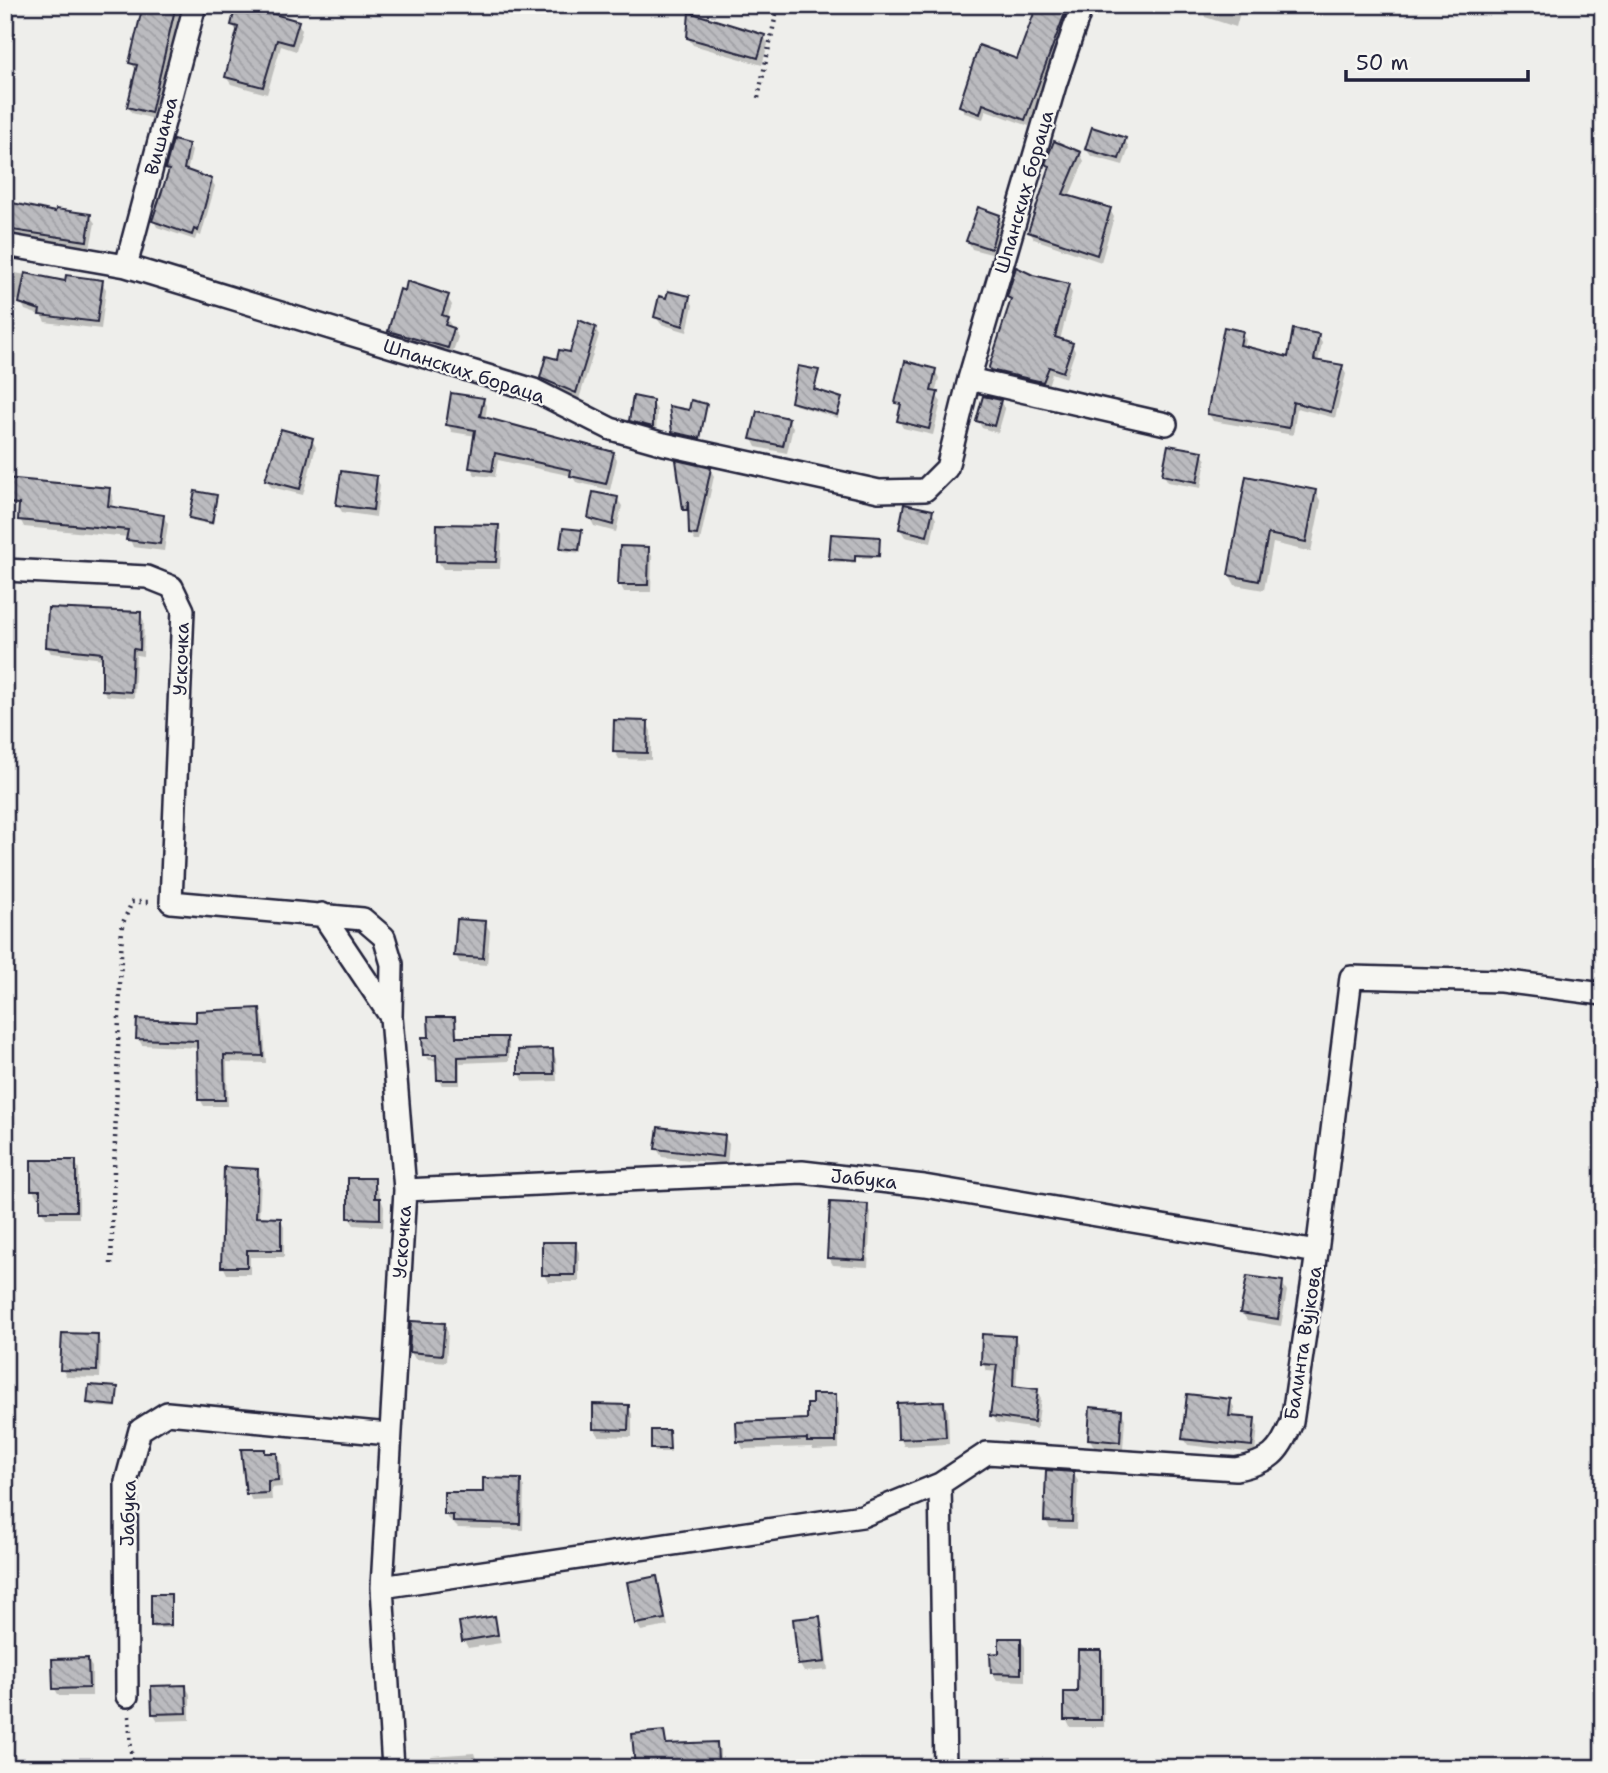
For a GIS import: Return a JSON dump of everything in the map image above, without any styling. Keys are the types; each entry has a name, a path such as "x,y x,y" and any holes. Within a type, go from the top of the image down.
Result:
{"street":[{"name":"Вишања","path":"126,266 195,5"},
{"name":"Шпанских бораца","path":"5,245 126,266 534,390 611,429 664,444 879,491 925,490 947,468 969,379 1055,85 1083,5"},
{"path":"969,379 1166,424"},
{"name":"Ускочка","path":"5,570 147,577 172,587 183,610 171,902 363,919 384,937 392,964 391,1017 405,1189 382,1587 393,1768"},
{"path":"322,914 391,1017"},
{"name":"Балинта Вујкова","path":"382,1587 862,1516 940,1483 987,1453 1236,1469 1262,1464 1282,1447 1292,1422 1317,1252 1351,977 1501,981 1603,994"},
{"name":"Јабука","path":"405,1189 802,1172 924,1186 1317,1252"},
{"name":"Јабука","path":"127,1696 126,1482 140,1430 167,1413 389,1434"},
{"path":"940,1483 945,1768"}],"path":[{"path":"758,98 778,5"},
{"path":"111,1264 122,925 132,902 171,902"},
{"path":"127,1696 132,1768"}],"building":[{"path":"143,5 176,5 151,113 127,107 137,65 129,63"},
{"path":"236,5 262,5 260,10 299,21 292,44 277,40 263,87 225,77 238,27 231,25"},
{"path":"1037,5 1068,5 1025,120 983,104 980,114 959,106 979,45 1017,59"},
{"path":"689,12 765,35 758,58 687,38"},
{"path":"1092,127 1126,138 1119,159 1085,149"},
{"path":"173,140 189,144 184,169 212,179 198,231 194,229 192,235 152,221 169,170 165,169"},
{"path":"1054,141 1081,152 1063,194 1111,208 1097,255 1028,232 1050,166 1045,164"},
{"path":"8,202 55,212 56,209 91,214 87,241 5,229"},
{"path":"978,207 1000,215 991,249 966,241"},
{"path":"1016,267 1033,275 1069,284 1055,337 1073,343 1063,372 1049,367 1043,382 990,370 989,367 1011,299 1007,297"},
{"path":"25,273 65,281 66,275 103,280 97,322 39,315 40,310 19,303"},
{"path":"407,281 449,295 442,315 448,317 445,325 454,328 448,348 388,331 400,289 405,291"},
{"path":"668,291 690,296 683,326 654,317 659,296 666,298"},
{"path":"579,320 596,327 576,393 540,378 546,356 557,359 559,350 570,352"},
{"path":"1224,327 1243,331 1240,345 1288,357 1293,329 1319,334 1314,360 1343,365 1331,412 1293,402 1289,428 1207,414"},
{"path":"905,361 936,369 931,391 938,392 929,429 897,421 901,404 895,403"},
{"path":"798,366 819,370 814,389 842,398 837,415 791,402"},
{"path":"451,393 484,398 480,416 614,452 606,484 570,476 571,470 495,453 492,471 469,468 475,430 446,425"},
{"path":"633,396 653,400 653,427 629,421"},
{"path":"983,396 1001,400 994,426 976,421"},
{"path":"691,400 707,404 700,438 672,432 669,406 689,410"},
{"path":"757,411 789,418 783,446 750,439"},
{"path":"281,429 313,438 300,489 265,480"},
{"path":"1168,445 1203,451 1197,482 1162,475"},
{"path":"676,460 711,468 697,535 689,534 688,501 687,510 683,510"},
{"path":"341,471 377,476 373,510 336,505"},
{"path":"1246,476 1316,490 1306,542 1268,534 1259,581 1228,575"},
{"path":"5,478 110,488 108,506 164,515 160,544 126,540 128,530 18,520 19,504 5,503"},
{"path":"195,491 217,495 212,523 189,518"},
{"path":"593,492 618,497 613,525 588,518"},
{"path":"904,504 933,510 927,536 899,529"},
{"path":"437,524 499,525 496,562 436,561"},
{"path":"563,528 582,530 579,550 560,548"},
{"path":"831,534 880,537 879,556 855,555 855,561 829,559"},
{"path":"620,546 649,547 648,585 618,585"},
{"path":"48,608 141,612 140,650 133,649 131,692 102,690 102,653 46,647"},
{"path":"614,720 648,721 647,753 613,752"},
{"path":"457,919 486,921 483,958 454,956"},
{"path":"260,1008 263,1056 224,1055 225,1100 198,1100 197,1041 136,1039 137,1019 196,1022 196,1011"},
{"path":"428,1017 455,1017 456,1037 507,1037 506,1055 458,1057 458,1080 437,1080 436,1055 423,1055 422,1037 429,1037"},
{"path":"553,1049 554,1074 518,1074 518,1050"},
{"path":"658,1127 725,1135 723,1157 655,1149"},
{"path":"31,1160 76,1160 76,1211 40,1211 40,1190 31,1190"},
{"path":"224,1167 258,1169 256,1217 281,1218 281,1250 247,1250 247,1267 221,1267"},
{"path":"348,1178 375,1178 375,1198 380,1198 380,1219 348,1218"},
{"path":"830,1202 868,1204 865,1260 827,1258"},
{"path":"542,1242 576,1242 575,1275 542,1275"},
{"path":"1247,1276 1283,1281 1278,1319 1240,1313"},
{"path":"411,1321 445,1323 442,1355 409,1352"},
{"path":"62,1333 98,1334 97,1371 60,1370"},
{"path":"982,1334 1015,1336 1013,1386 1038,1389 1034,1422 990,1416 997,1365 981,1364"},
{"path":"89,1385 118,1387 116,1406 87,1403"},
{"path":"812,1394 836,1394 836,1442 807,1442 807,1439 737,1442 736,1422 807,1419 807,1404 812,1404"},
{"path":"1187,1394 1231,1399 1229,1416 1255,1418 1252,1446 1182,1439"},
{"path":"944,1401 946,1437 898,1439 897,1403"},
{"path":"593,1404 629,1405 628,1430 593,1429"},
{"path":"1090,1407 1122,1410 1120,1442 1088,1439"},
{"path":"651,1430 669,1430 670,1449 651,1449"},
{"path":"241,1449 265,1449 265,1453 277,1453 278,1480 268,1481 268,1493 246,1494"},
{"path":"1046,1470 1074,1472 1072,1522 1044,1521"},
{"path":"483,1478 521,1479 520,1524 453,1522 453,1515 444,1515 444,1492 483,1492"},
{"path":"657,1576 665,1619 635,1624 627,1582"},
{"path":"151,1594 171,1594 171,1625 151,1626"},
{"path":"495,1616 498,1635 462,1641 459,1622"},
{"path":"820,1616 825,1662 798,1665 793,1619"},
{"path":"999,1638 1021,1638 1021,1674 991,1673 990,1654 999,1653"},
{"path":"1078,1650 1101,1650 1101,1720 1064,1720 1064,1692 1077,1692"},
{"path":"88,1658 89,1688 53,1689 52,1659"},
{"path":"186,1685 187,1713 152,1714 151,1686"},
{"path":"664,1731 666,1744 717,1742 718,1762 635,1768 632,1734"}]}
